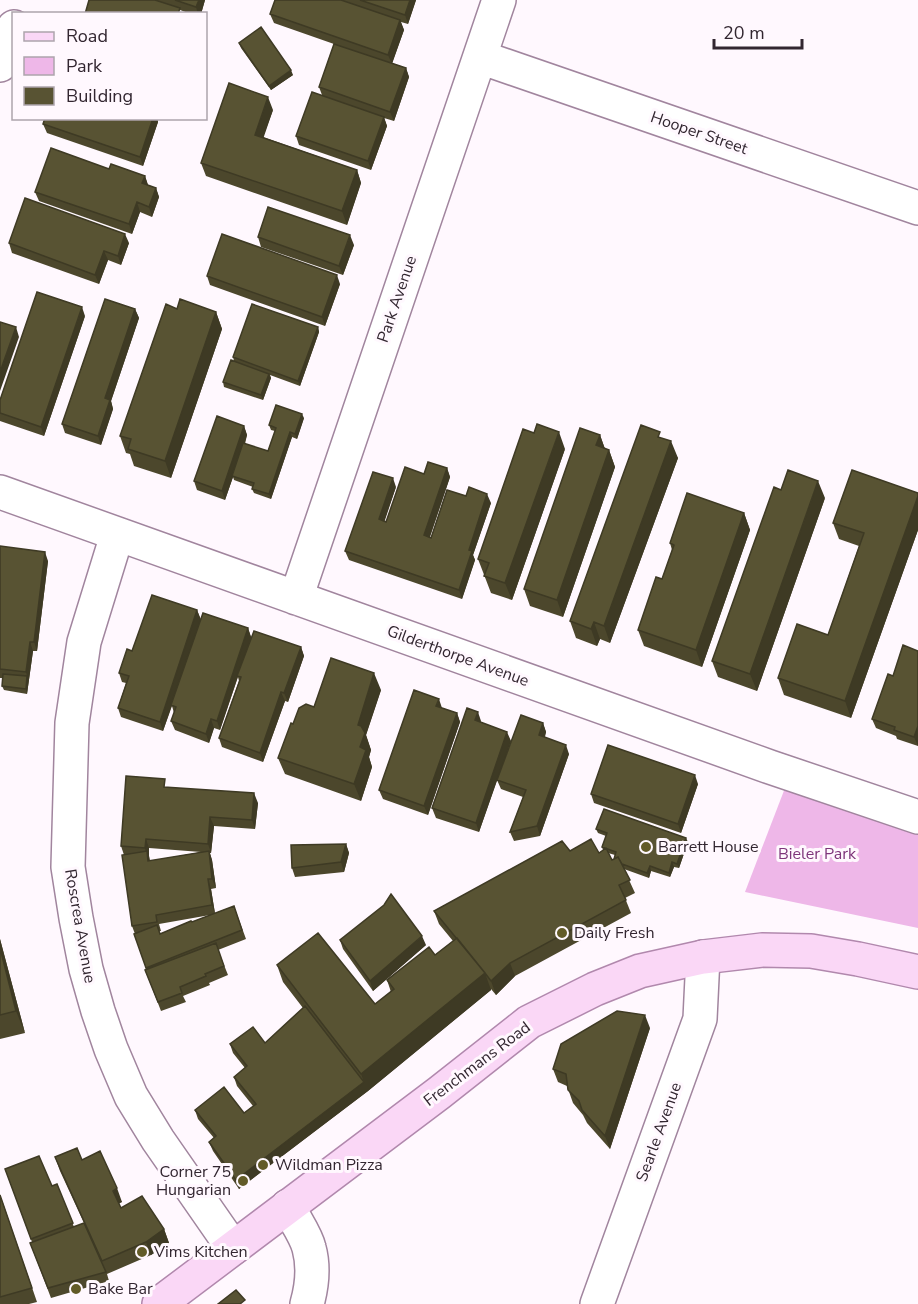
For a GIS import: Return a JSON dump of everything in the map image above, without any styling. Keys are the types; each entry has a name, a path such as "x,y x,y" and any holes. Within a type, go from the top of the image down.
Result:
{"main road":[{"name":"Frenchmans Road","path":"159,1304 439,1093 529,1022 595,989 640,971 703,957 762,950 811,951 918,972"}],"street":[{"name":"Park Avenue","path":"296,598 499,0"},
{"path":"0,65 12,32"},
{"name":"Hooper Street","path":"480,57 918,208"},
{"name":"Gilderthorpe Avenue","path":"0,492 770,767 918,817"},
{"name":"Roscrea Avenue","path":"117,535 84,642 72,723 68,867 76,918 86,969 98,1011 131,1096 158,1140 232,1248"},
{"name":"Searle Avenue","path":"597,1304 700,1019 703,957"},
{"path":"288,1206 309,1247 312,1266 311,1289 307,1304"}],"green space":[{"name":"Bieler Park","path":"785,788 918,835 918,928 745,892"}],"building":[{"path":"89,0 155,0 180,8 179,12 86,12"},
{"path":"175,0 199,0 196,7"},
{"path":"275,0 341,0 400,20 388,55 270,14"},
{"path":"360,0 410,0 405,15"},
{"path":"261,27 291,70 269,86 239,43"},
{"path":"334,44 406,68 390,112 319,87"},
{"path":"229,83 268,97 255,135 357,170 342,211 201,163"},
{"path":"312,92 384,117 368,161 296,136"},
{"path":"44,120 152,120 140,157 43,124"},
{"path":"51,148 109,169 111,164 145,176 142,183 156,188 149,207 137,202 129,224 35,192"},
{"path":"25,198 125,234 118,256 104,251 95,275 9,243"},
{"path":"268,207 350,235 339,266 258,237"},
{"path":"222,234 337,275 322,317 207,276"},
{"path":"37,292 82,307 41,427 0,413 0,400"},
{"path":"105,299 135,309 105,398 110,400 98,436 62,424"},
{"path":"180,299 216,312 165,461 128,449 131,439 120,436 166,304 177,309"},
{"path":"252,304 318,327 298,381 233,357"},
{"path":"0,322 16,327 0,372"},
{"path":"231,360 269,374 261,395 223,382"},
{"path":"276,405 302,414 295,434 290,432 269,494 252,489 254,483 232,476 243,443 268,451 276,428 269,425"},
{"path":"217,416 244,426 222,491 194,481"},
{"path":"537,424 559,432 505,583 484,576 489,563 478,559 523,429 534,433"},
{"path":"641,425 660,432 658,437 671,441 604,626 594,622 591,629 570,621"},
{"path":"580,428 600,435 596,445 609,450 557,600 524,589"},
{"path":"428,462 447,468 424,535 431,538 447,490 466,496 469,487 487,494 459,590 345,551 373,472 393,478 379,519 386,522 405,467 424,474"},
{"path":"788,470 818,481 750,674 712,661 774,487 781,490"},
{"path":"852,470 918,493 918,496 845,701 778,678 797,624 828,635 864,533 833,523"},
{"path":"687,493 744,513 696,650 638,630 656,577 662,579 674,545 670,543"},
{"path":"0,546 45,552 34,642 30,642 26,672 0,669"},
{"path":"152,595 197,610 160,722 118,708 129,676 119,673 127,649 132,651"},
{"path":"203,613 248,628 217,721 211,719 206,734 171,721 176,707 171,705"},
{"path":"254,631 301,647 284,693 281,692 260,753 219,738 241,677 237,676"},
{"path":"903,645 918,651 918,726 914,737 872,719 888,674 893,676"},
{"path":"331,658 374,673 358,725 365,733 360,747 366,750 354,784 278,758 299,708 306,704 314,707"},
{"path":"3,674 27,676 26,689 2,686"},
{"path":"414,690 439,699 436,706 457,713 424,806 379,790"},
{"path":"467,708 478,712 475,720 507,732 476,823 432,808"},
{"path":"521,715 543,723 539,735 566,745 537,826 510,832 526,790 497,780"},
{"path":"608,745 695,775 678,824 591,794"},
{"path":"126,776 165,779 164,787 254,793 252,820 210,817 208,844 146,839 145,848 121,846"},
{"name":"Barrett House","path":"604,809 686,838 677,864 672,862 669,873 650,866 647,873 622,864 618,857 614,859 616,852 602,847 607,833 596,829"},
{"path":"591,839 599,853 606,848 612,860 618,857 630,880 619,885 626,900 510,963 491,981 434,911 562,841 570,851"},
{"path":"346,844 341,862 292,868 291,845"},
{"path":"147,851 148,861 209,851 212,879 208,879 212,905 156,915 157,922 132,926 122,855"},
{"path":"391,894 422,936 370,981 340,940 384,905"},
{"path":"234,906 242,930 146,968 134,934 157,925 160,934"},
{"path":"318,933 375,1004 394,989 387,980 429,947 435,955 457,938 485,973 361,1074 277,965"},
{"path":"216,943 224,966 180,987 182,993 158,1002 145,970"},
{"path":"0,948 16,1011 0,1015"},
{"path":"305,1006 364,1082 236,1180 209,1142 216,1136 195,1110 224,1087 244,1113 256,1104 234,1077 247,1066 230,1044 253,1027 265,1043"},
{"path":"617,1011 645,1015 605,1136 568,1090 566,1074 553,1069 561,1044"},
{"path":"77,1148 82,1160 100,1151 117,1188 113,1191 121,1208 142,1196 164,1229 146,1242 102,1261 55,1157"},
{"path":"39,1156 52,1186 57,1184 73,1223 31,1239 5,1169"},
{"path":"0,1195 32,1288 0,1297"},
{"path":"84,1223 106,1272 48,1288 30,1243"},
{"path":"236,1290 245,1300 240,1304 218,1304"}],"place":[{"name":"Barrett House","path":"646,847"},
{"name":"Daily Fresh","path":"562,933"},
{"name":"Wildman Pizza","path":"263,1165"},
{"name":"Corner 75 Hungarian","path":"243,1181"},
{"name":"Vims Kitchen","path":"142,1252"},
{"name":"Bake Bar","path":"76,1289"}]}
